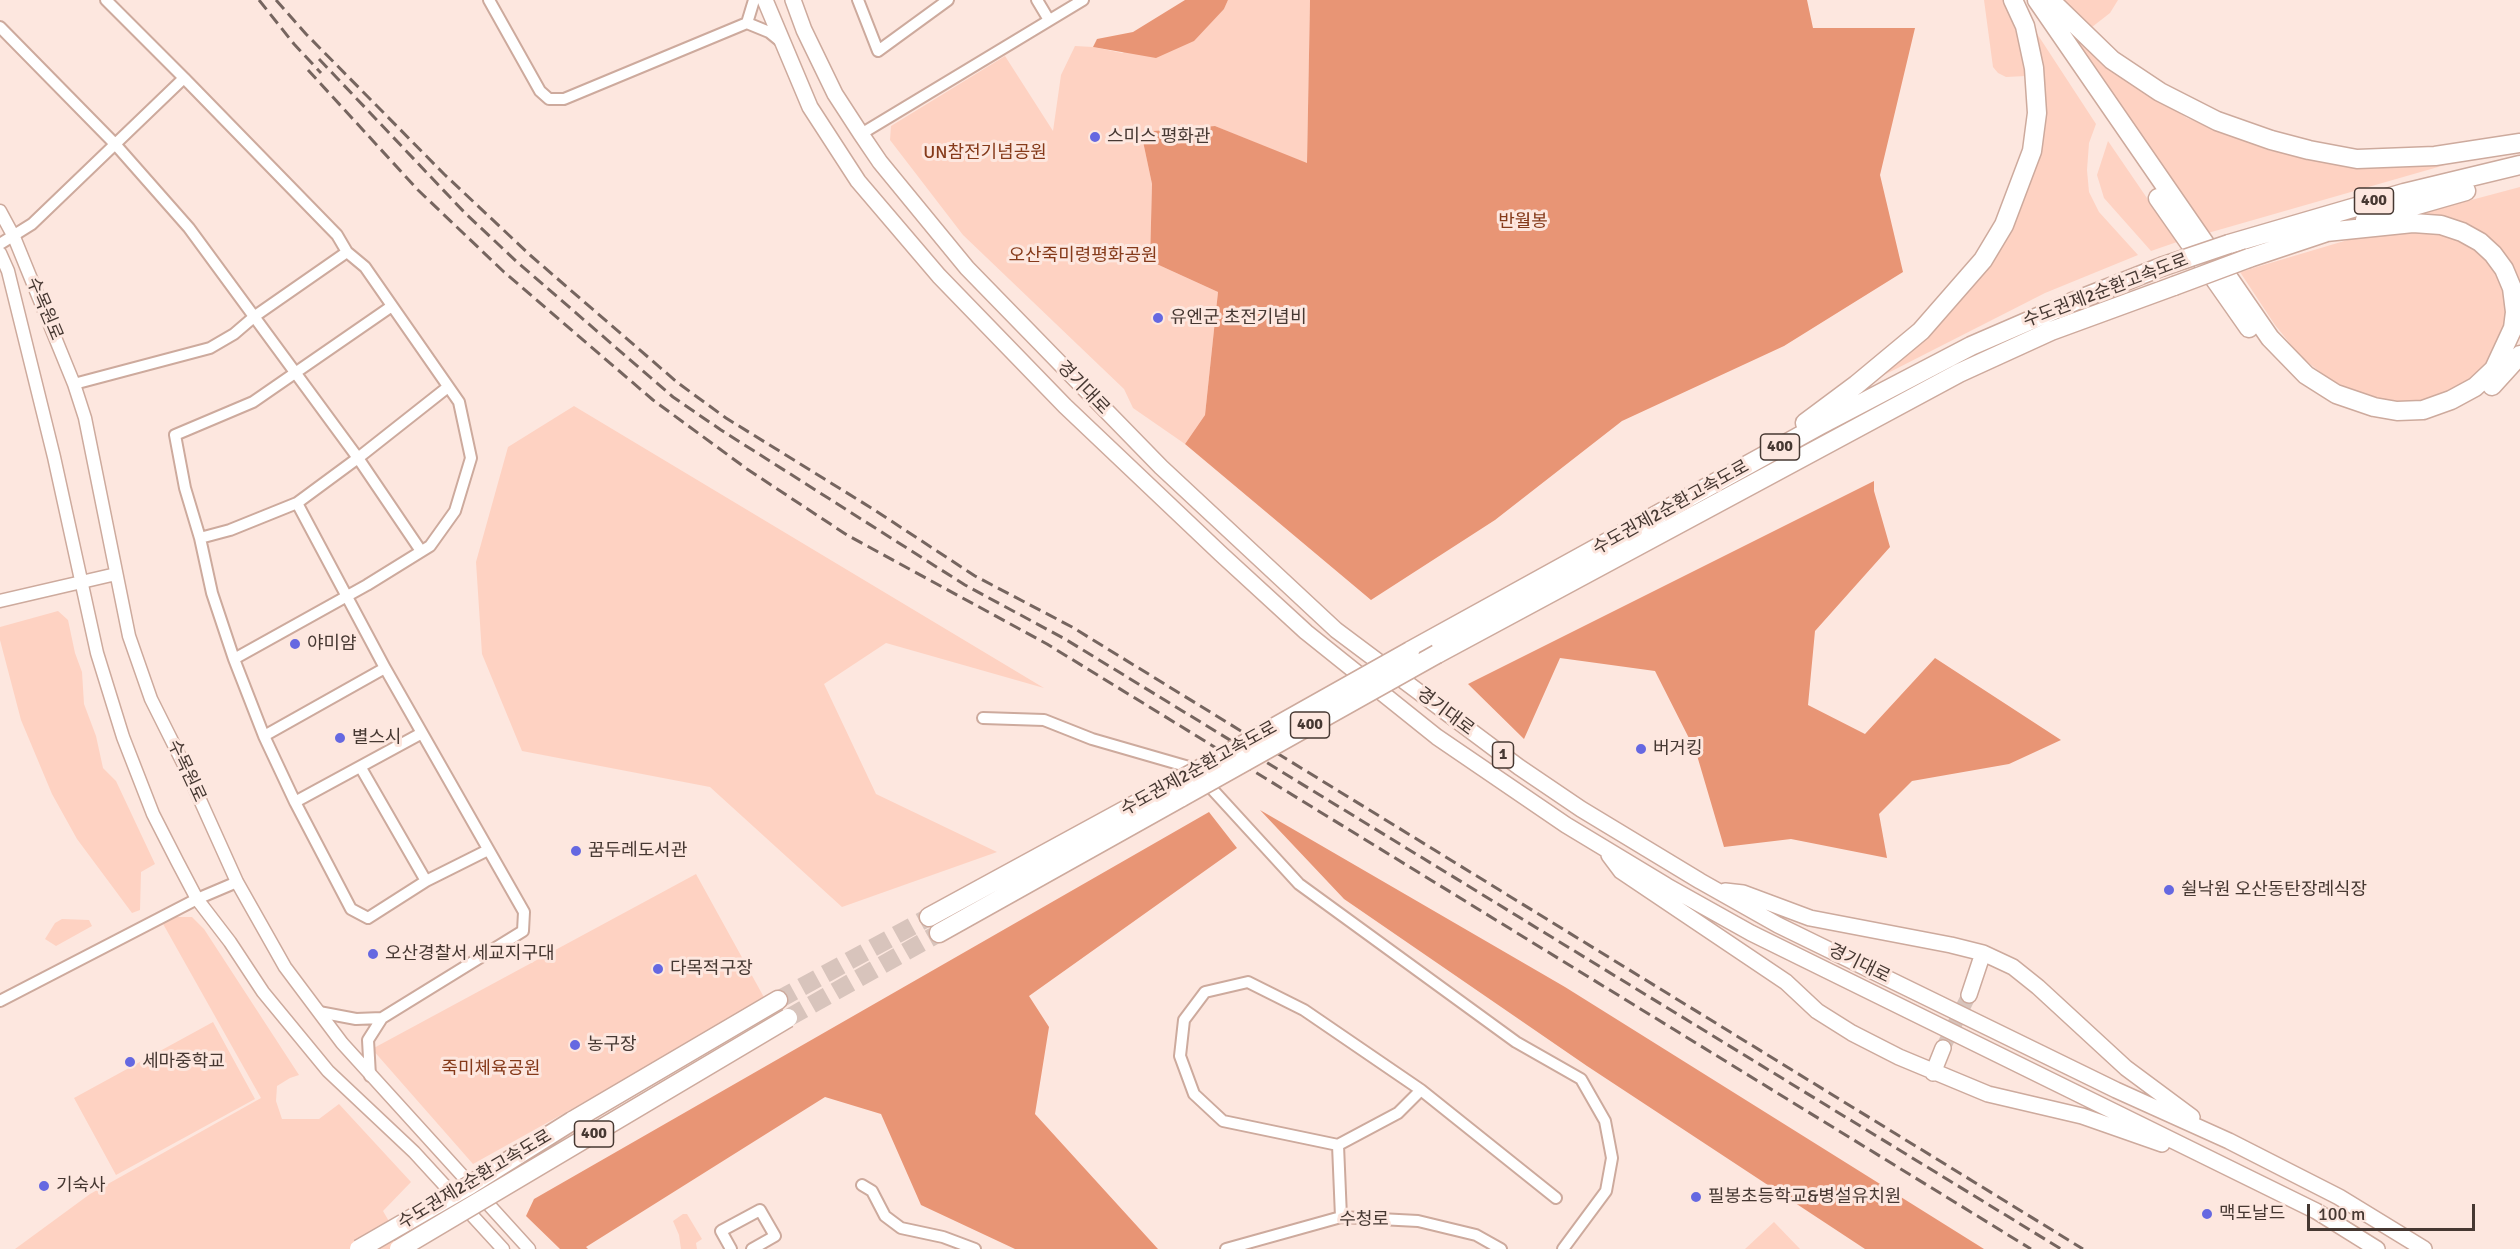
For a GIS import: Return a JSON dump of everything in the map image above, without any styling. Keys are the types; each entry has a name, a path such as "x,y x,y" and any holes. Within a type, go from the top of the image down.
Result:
{"highway":[{"path":"1605,545 1659,509 1789,434 1856,385 1921,332 1983,260 2004,225 2019,189 2032,151 2037,113 2034,68 2025,26 2013,0"},
{"path":"2025,0 2257,340 2299,383 2342,408 2372,418 2402,422 2426,420 2448,415 2475,399 2490,388 2520,355"},
{"path":"2037,0 2270,338 2306,375 2336,394 2374,407 2397,411 2422,410 2451,400 2475,387 2494,369 2513,328 2515,312 2512,288 2504,269 2480,242 2462,232 2441,225 2414,223 2326,232"},
{"path":"2050,0 2112,60 2160,92 2217,121 2271,140 2357,159 2435,156 2520,143"},
{"name":"수도권제2순환고속도로","path":"939,933 1410,651 1820,425 1971,346 2074,301 2161,267 2229,244 2404,193 2520,165"},
{"name":"수도권제2순환고속도로","path":"929,917 1179,790 1437,654 1959,373 2051,331 2250,258 2447,195 2520,178"},
{"name":"수도권제2순환고속도로","path":"359,1249 778,1000"},
{"name":"수도권제2순환고속도로","path":"399,1249 788,1017"}],"main road":[{"name":"경기대로","path":"765,0 810,106 858,181 939,276 1065,406 1306,632 1437,736 1566,825 1751,933 2122,1113 2316,1211 2378,1249"},
{"name":"경기대로","path":"793,0 804,30 835,94 880,162 967,268 1161,467 1336,630 1519,767 1581,809 1778,925 2339,1197 2423,1249"},
{"path":"1604,848 1621,871 1786,982 1817,1011 1852,1033 1933,1073 1988,1094 2082,1116 2173,1148 2202,1155"},
{"path":"1717,890 1743,893 1810,918 1983,953 2013,968 2038,987 2126,1068 2213,1134"},
{"path":"1969,995 1983,953"},
{"path":"1933,1073 1943,1048"}],"street":[{"path":"105,0 337,236 347,252 365,267 459,402 471,458 454,511 430,546 346,597 234,659"},
{"path":"489,0 532,80 549,99 564,99 573,96 747,22 769,32 782,43"},
{"path":"747,22 754,0"},
{"path":"858,0 878,51 948,0"},
{"path":"1037,0 1049,20"},
{"path":"861,134 1083,0"},
{"path":"0,27 115,144 189,228 255,316 294,374 358,458 421,551"},
{"path":"0,244 32,224 184,78"},
{"name":"수목원로","path":"0,211 14,237 74,384 85,418 129,636 151,699 187,771 237,882 285,968 342,1043 529,1249"},
{"path":"74,384 210,348 234,334 255,316 347,252"},
{"name":"수목원로","path":"0,253 8,271 54,457 97,653 123,737 153,814 197,899 230,942 263,992 328,1071 414,1152 503,1249"},
{"path":"392,306 253,402 175,435 185,488 200,538 212,593 234,659 264,736 295,802 351,909 368,918 426,881 488,850"},
{"path":"200,538 230,530 297,503 448,387"},
{"path":"297,503 346,597 524,912 523,931 382,1018 368,1040 370,1076"},
{"path":"0,601 116,574"},
{"path":"264,736 386,668"},
{"path":"983,718 1044,720 1092,739 1189,767 1299,884 1516,1042 1581,1079 1605,1121 1612,1158 1606,1191 1563,1249"},
{"path":"295,802 422,733"},
{"path":"361,768 426,881"},
{"path":"0,1001 197,899 237,882"},
{"path":"1421,1090 1398,1113 1338,1145 1223,1121 1194,1094 1180,1056 1184,1020 1205,992 1248,982 1304,1010 1421,1090 1556,1198"},
{"path":"319,1012 356,1019 382,1018"},
{"path":"1338,1145 1341,1217"},
{"path":"862,1185 872,1191 885,1216 901,1228 943,1237 975,1249"},
{"path":"731,1249 721,1231 760,1209 775,1236 752,1249"},
{"name":"수청로","path":"1226,1249 1341,1217 1418,1221 1476,1235 1500,1249"}],"green space":[{"path":"1185,0 1228,0 1224,9 1194,41 1156,58 1093,47 1097,39 1133,32"},
{"name":"오산죽미령평화공원","path":"1228,0 1310,0 1307,164 1215,126 1141,132 1152,184 1150,261 1218,292 1205,415 1185,444 1133,408 1124,389 963,235 890,140 891,126 1005,56 1053,131 1061,75 1075,46 1122,53 1224,9"},
{"name":"반월봉","path":"1310,0 1807,0 1813,28 1915,28 1880,175 1903,272 1784,346 1622,421 1495,520 1371,600 1185,444 1205,415 1218,292 1150,261 1152,184 1141,132 1215,126 1307,163"},
{"path":"1984,0 2004,0 2022,48 2026,76 2006,77 1993,67"},
{"path":"2062,0 2118,0 2110,13 2092,27"},
{"path":"2032,26 2096,124 2089,143 2087,170 2089,192 2099,212 2138,255 2045,293 1882,376 1917,345 1960,299 2034,164"},
{"path":"2072,36 2099,60 2187,118 2268,150 2333,164 2381,167 2452,163 2208,233"},
{"path":"2108,141 2177,242 2151,251 2104,198 2097,175"},
{"path":"2520,187 2520,305 2501,254 2415,215"},
{"path":"2408,230 2449,235 2483,254 2496,271 2504,288 2508,307 2506,329 2489,361 2469,382 2425,401 2388,401 2360,394 2329,379 2300,356 2275,325 2240,272 2379,232"},
{"path":"574,406 1044,688 886,643 824,684 876,794 997,852 842,907 710,787 522,751 482,654 476,562 508,447"},
{"path":"1874,481 1874,491 1890,547 1815,631 1808,705 1865,734 1935,658 2061,740 2009,764 1912,781 1879,814 1887,858 1791,839 1724,847 1696,752 1655,671 1560,658 1524,739 1468,684"},
{"path":"58,611 68,620 75,653 82,672 84,704 96,736 103,768 116,781 155,864 141,872 140,910 132,913 77,839 52,794 21,720 0,640 0,627"},
{"path":"1260,810 1565,987 1984,1249 1865,1249 1587,1066 1344,899"},
{"path":"1209,812 1237,848 1029,996 1049,1027 1035,1114 1158,1249 1015,1249 921,1205 881,1114 825,1097 586,1247 588,1249 560,1249 526,1216 534,1199"},
{"name":"죽미체육공원","path":"696,874 766,1001 473,1164 372,1049"},
{"path":"173,917 192,917 204,929 299,1075 277,1086 276,1101 282,1119 319,1119 339,1104 411,1182 383,1211 405,1249 15,1249 90,1194 261,1098 162,922"},
{"path":"62,919 89,920 92,926 56,946 45,939 55,923"},
{"path":"213,1022 255,1099 116,1175 74,1098"},
{"path":"687,1214 702,1239 696,1243 697,1249 681,1249 679,1235 673,1221"},
{"path":"1774,1222 1800,1249 1745,1249"}],"tunnel":[{"path":"778,1000 929,917"},
{"path":"788,1018 939,933"},
{"path":"1943,1048 1969,995"}],"railway":[{"path":"259,0 294,44 321,73"},
{"path":"276,0 306,34 444,174 530,255 678,383 726,418 873,509 975,576 1072,627 2083,1249"},
{"path":"319,59 465,213 516,261 673,397 721,430 965,585 1065,639 2061,1249"},
{"path":"308,70 418,190 504,272 653,400 747,469 847,535 1047,644 2031,1249"}],"place":[{"name":"스미스 평화관","path":"1095,137"},
{"name":"유엔군 초전기념비","path":"1158,318"},
{"name":"야미얌","path":"295,644"},
{"name":"별스시","path":"340,738"},
{"name":"버거킹","path":"1641,749"},
{"name":"꿈두레도서관","path":"576,851"},
{"name":"쉴낙원 오산동탄장례식장","path":"2169,890"},
{"name":"오산경찰서 세교지구대","path":"373,954"},
{"name":"다목적구장","path":"658,969"},
{"name":"농구장","path":"575,1045"},
{"name":"세마중학교","path":"130,1062"},
{"name":"기숙사","path":"44,1186"},
{"name":"필봉초등학교&병설유치원","path":"1696,1197"},
{"name":"맥도날드","path":"2207,1214"}],"park label":[{"name":"UN참전기념공원","path":"985,153"}]}
